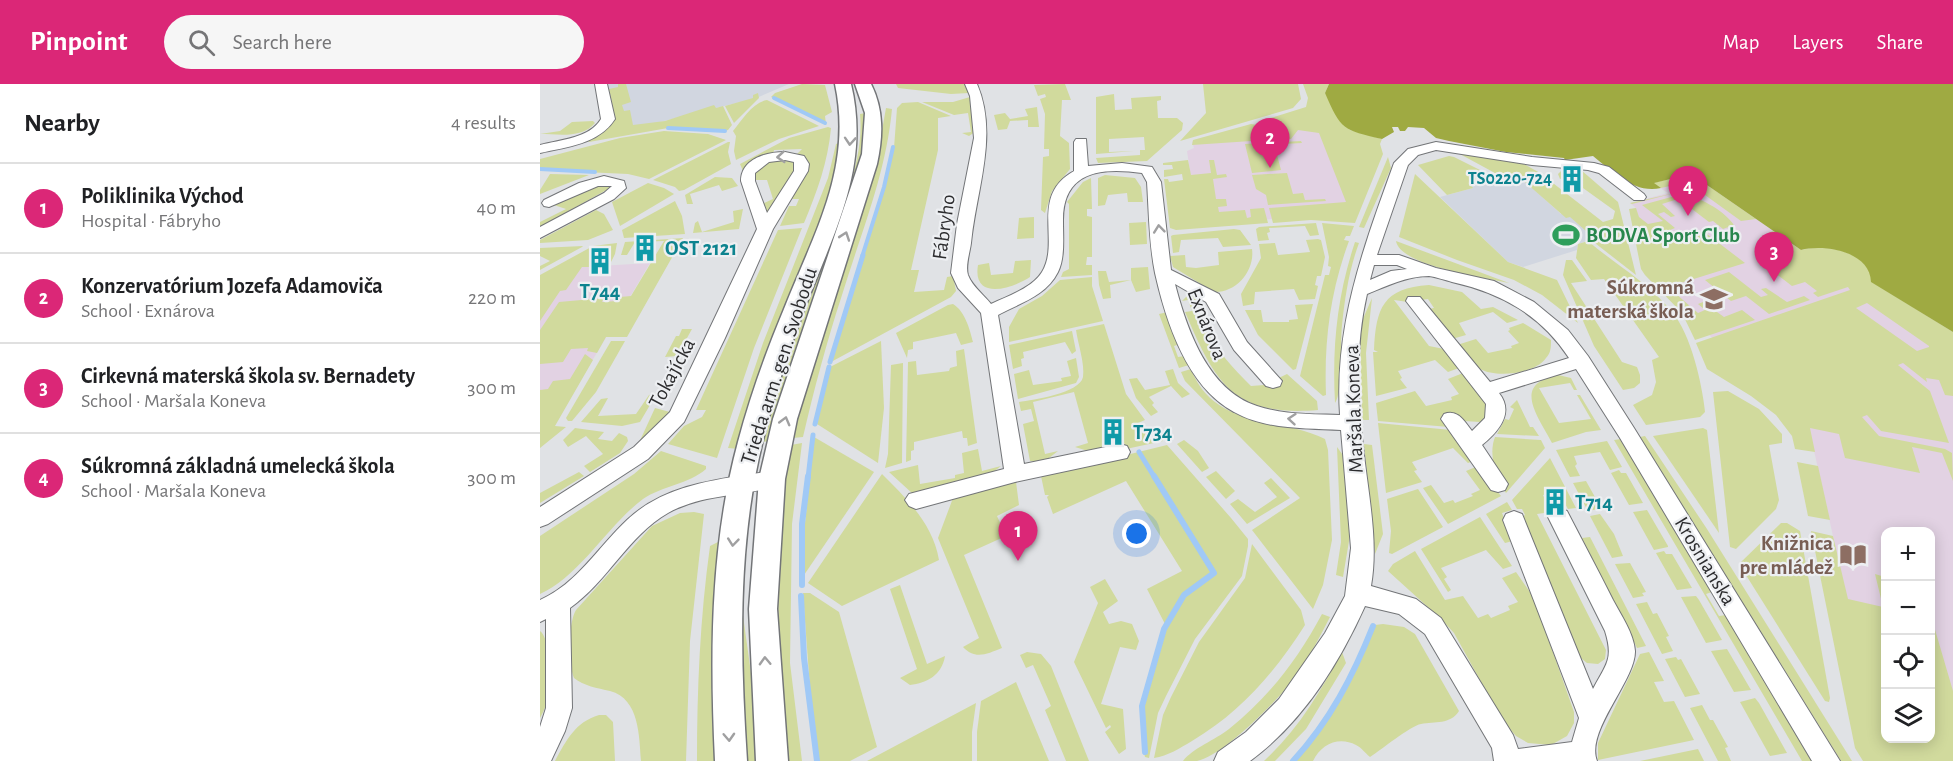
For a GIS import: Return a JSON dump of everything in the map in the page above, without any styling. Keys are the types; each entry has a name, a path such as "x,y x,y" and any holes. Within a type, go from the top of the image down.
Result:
{"street":[{"path":"540,149 586,136 603,127 608,119 600,84"},
{"name":"Trieda arm. gen. Svobodu","path":"731,761 728,709 728,626 733,542 741,484 773,370 842,185 849,150 850,130 848,98 843,84"},
{"name":"Trieda arm. gen. Svobodu","path":"772,761 763,609 772,478 785,419 872,147 874,112 864,84"},
{"name":"Fábryho","path":"971,84 976,96 981,138 965,224 960,273 964,284 989,312"},
{"path":"1015,474 989,312 1036,286 1048,275 1054,262 1058,196 1067,181 1081,171 1081,142"},
{"name":"Maršala Koneva","path":"1227,761 1269,732 1294,702 1346,621 1357,594 1363,542 1351,423 1349,353 1359,291 1401,163 1408,154 1429,146 1594,167 1604,170 1639,197"},
{"name":"Tokajícka","path":"540,518 641,453 677,417 716,338 765,229 801,171 802,164 799,159 791,156 771,157 758,162 748,173 748,181 765,229"},
{"name":"Exnárova","path":"1081,171 1118,168 1147,170 1154,182 1163,272 1177,315 1198,367 1209,383 1227,400 1242,408 1276,418 1351,423"},
{"path":"540,233 609,196 619,188 619,184 609,180 599,181 549,203"},
{"path":"1377,232 1400,253 1432,272"},
{"path":"1368,260 1396,271 1432,272"},
{"name":"Exnárova","path":"1163,272 1210,296 1240,346 1273,381"},
{"path":"1359,291 1397,275 1432,272"},
{"name":"Krosnianska","path":"1432,272 1488,285 1528,306 1562,334 1582,361 1827,761"},
{"path":"1414,301 1497,406 1495,418 1488,429 1470,444"},
{"path":"1486,390 1582,361"},
{"path":"1451,419 1498,484"},
{"path":"916,501 1015,474 1120,452"},
{"path":"540,755 560,708 549,607 579,590 634,528 655,510 688,496 772,478"},
{"path":"1521,761 1583,757 1592,718 1621,661 1623,650 1616,630 1558,517"},
{"path":"1514,520 1592,718"},
{"path":"1357,594 1402,603 1414,608 1428,620 1504,744 1507,761"}],"shaded area":[{"path":"601,84 789,84 754,99 640,127 593,134 603,127"},
{"path":"1337,120 1361,202 1311,216 1185,226 1192,185 1187,151 1194,148 1192,142 1200,139 1267,135"},
{"path":"1691,174 1801,250 1872,282 1953,332 1953,761 1935,743 1935,527 1881,527 1881,722 1847,599 1809,428 1648,278 1632,209 1636,208 1630,203 1668,193 1653,183"},
{"path":"1518,175 1561,214 1570,212 1595,238 1578,244 1577,250 1523,267 1508,262 1440,197 1473,188 1470,185 1477,183 1479,186"},
{"path":"650,263 576,388 540,421 540,285 582,267"}],"green space":[{"path":"618,84 626,84 631,102 622,105 624,111 630,110 633,125 665,121 714,105 716,108 723,106 732,125 728,130 722,132 668,128 589,142 587,140 604,130 612,121 613,108 609,89 618,87"},
{"path":"802,84 825,85 832,112 825,116 826,124 771,97 775,93"},
{"path":"896,84 965,84 969,93 951,94 898,88"},
{"path":"1065,84 1071,100 1062,100 1060,136 1069,143 1070,169 1052,191 1045,213 1041,210 1043,157 1049,156 1049,149 1044,149 1045,114 1040,99 1046,97 1045,94 1038,96 1034,85"},
{"path":"1203,84 1298,84 1301,99 1293,108 1180,141 1206,113"},
{"path":"1303,84 1329,84 1325,93 1350,130 1382,139 1380,144 1383,154 1355,223 1311,220 1273,223 1269,208 1346,202 1319,133 1298,130 1291,139 1273,140 1266,135 1264,120 1306,107 1308,98"},
{"path":"1329,84 1953,84 1953,332 1871,282 1869,271 1854,257 1833,249 1801,250 1691,174 1654,183 1661,188 1642,188 1616,175 1593,156 1565,160 1564,158 1506,152 1436,138 1424,128 1408,127 1405,131 1400,131 1398,127 1392,127 1394,132 1382,139 1369,136 1351,130 1335,115 1325,93"},
{"path":"758,93 759,98 734,123 725,106 753,98 753,95"},
{"path":"1114,94 1115,110 1132,109 1131,98 1161,96 1161,100 1157,101 1158,118 1177,118 1183,123 1182,130 1147,161 1098,163 1096,158 1140,155 1140,150 1145,150 1144,137 1109,139 1109,152 1134,151 1096,154 1096,97"},
{"path":"970,97 975,132 969,136 962,133 971,132 968,113 954,115 922,102 953,102"},
{"path":"767,100 819,126 779,139 736,160 734,151 736,136 733,131 752,108"},
{"path":"918,102 951,116 938,118 938,150 911,270 919,270 914,292 944,290 947,277 953,276 956,291 951,297 831,362 885,187 894,148 897,108 902,103"},
{"path":"1037,107 1039,127 1028,127 1028,120 1010,121 1007,129 998,130 994,115 1005,113 1010,119 1028,116 1025,109"},
{"path":"886,108 892,109 879,180 831,330 803,437 793,438 800,406 875,170"},
{"path":"866,113 863,159 770,441 761,442 796,330 848,190 858,152 860,114"},
{"path":"593,121 595,123 590,128 577,134 540,134 560,131 572,122"},
{"path":"1251,124 1257,125 1259,135 1266,140 1192,145 1193,140"},
{"path":"831,128 830,141 825,165 804,223 780,226 789,206 796,206 799,199 787,199 808,167 807,160 797,154 802,149 774,150 773,155 743,171 740,164 789,138"},
{"path":"664,131 708,134 726,140 649,179 628,174 540,170 540,159 620,138"},
{"path":"1301,141 1302,143 1283,144 1285,150 1276,151 1281,170 1252,173 1245,144"},
{"path":"730,142 728,152 731,164 684,190 679,191 675,187 653,180"},
{"path":"841,142 836,181 794,288 739,449 728,448 763,343 828,178 836,144"},
{"path":"1458,153 1524,164 1540,173 1603,222 1613,219 1615,211 1576,183 1582,180 1574,174 1560,179 1558,174 1563,169 1581,170 1618,202 1636,275 1591,240 1594,238 1570,217 1566,218 1518,176 1506,179"},
{"path":"1449,156 1500,180 1479,186 1476,183 1471,185 1473,188 1447,195 1418,165"},
{"path":"1388,157 1391,168 1364,228 1359,227"},
{"path":"780,159 795,161 797,167 766,217 762,204 773,199 767,180 754,180 754,171 764,163"},
{"path":"1188,160 1191,175 1211,173 1209,160 1214,160 1217,175 1226,174 1227,177 1213,179 1216,199 1226,199 1227,206 1218,207 1219,212 1245,210 1247,218 1251,217 1250,209 1264,208 1268,223 1176,230 1170,228 1164,179 1168,179 1169,182 1183,180 1182,174 1164,177 1164,170 1173,169 1172,165 1163,165 1163,163"},
{"path":"1287,173 1293,194 1303,193 1305,200 1325,199 1326,201 1268,205 1266,195 1256,189 1252,175"},
{"path":"550,174 589,175 540,194"},
{"path":"1415,174 1508,262 1557,280 1578,323 1542,295 1514,280 1399,237"},
{"path":"1691,174 1756,219 1741,221 1687,182 1661,188 1653,183"},
{"path":"1105,175 1135,178 1141,187 1143,202 1128,202 1127,193 1108,195 1105,205 1098,206 1098,178"},
{"path":"715,177 732,178 738,186 722,191 719,185 690,194 693,204 687,204 685,195"},
{"path":"1091,178 1092,209 1087,209 1087,216 1092,217 1092,257 1087,257 1086,265 1092,265 1092,275 1061,277 1063,272 1069,269 1069,204 1067,202 1083,182"},
{"path":"648,183 674,194 620,226 612,202"},
{"path":"595,185 610,188 540,227 540,222 566,209 551,204"},
{"path":"1679,192 1710,204 1734,225 1723,229 1713,221 1709,222 1688,206 1699,202"},
{"path":"1679,192 1632,204 1630,203"},
{"path":"1675,196 1678,199 1662,204 1675,216 1671,217 1664,212 1658,214 1675,228 1670,230 1674,233 1679,231 1685,236 1703,231 1745,263 1668,287 1698,313 1705,310 1698,304 1703,302 1724,317 1742,310 1755,320 1695,340 1682,313 1641,269 1629,209 1636,208 1639,217 1648,224 1663,221 1642,205"},
{"path":"675,201 682,216 685,234 624,238 622,230"},
{"path":"743,209 739,229 693,233 695,223 698,221 702,232 734,222 733,211"},
{"path":"596,210 604,214 613,230 588,240 540,243 540,240"},
{"path":"1034,217 1034,238 1017,239 1019,218"},
{"path":"1146,222 1147,244 1130,245 1129,223"},
{"path":"1316,223 1319,235 1310,236 1305,226 1269,228 1270,232 1267,233 1269,240 1258,241 1256,229 1259,227"},
{"path":"1322,223 1354,226 1350,236 1346,236 1344,240 1349,241 1333,298 1327,336 1326,395 1323,396 1300,376 1325,275 1329,275 1331,267 1328,266 1329,257"},
{"path":"802,228 754,348 717,458 668,444 684,426 702,417 706,410 696,410 778,230"},
{"path":"1240,230 1251,245 1223,247 1218,238 1181,240 1179,252 1173,253 1171,236 1173,235"},
{"path":"1773,231 1801,250 1833,249 1855,256 1869,271 1872,282 1953,332 1953,396 1945,395 1939,380 1926,378 1927,382 1903,363 1898,365 1930,391 1949,443 1881,431 1867,415 1862,417 1879,436 1945,449 1952,453 1953,481 1942,453 1912,447 1920,473 1845,458 1839,434 1810,428 1815,452 1795,449 1792,436 1776,415 1751,396 1707,369 1696,343 1850,290 1848,287 1818,297 1813,293 1817,291 1805,282 1792,286 1767,267 1771,265 1761,258 1789,248 1768,233","holes":["1867,303 1929,346 1917,351 1856,308"]},
{"path":"683,238 627,337 606,337 597,353 587,351 588,348 571,349 563,362 540,364 540,330 559,302 604,298 602,302 617,301 620,297 631,296 664,241 635,242 627,255 621,255 625,242"},
{"path":"1306,240 1321,240 1325,257 1321,276 1317,276 1315,285 1318,286 1315,299 1299,300 1294,289 1255,292 1254,304 1243,306 1241,294 1261,258 1259,244 1275,243 1278,255 1310,252"},
{"path":"1396,241 1509,283 1427,264 1401,250"},
{"path":"1588,241 1653,292 1679,321 1690,346 1698,374 1705,412 1700,417 1646,425 1633,405 1652,395 1656,382 1652,360 1659,357 1604,279 1591,280 1576,258 1578,244"},
{"path":"1355,242 1359,243 1346,294 1339,389 1335,403 1334,362 1337,322 1344,282"},
{"path":"617,243 609,266 603,266 609,255 596,256 589,267 582,267 566,290 560,291 540,321 540,275 593,246"},
{"path":"583,246 540,270 540,266 550,261 540,256 540,248"},
{"path":"1252,249 1250,265 1242,279 1230,289 1214,292 1173,267 1170,256 1185,255 1186,267 1196,268 1219,265 1218,252"},
{"path":"1031,260 1030,277 1022,281 995,289 981,284 978,265 989,263 991,275 1013,273 1015,261"},
{"path":"1566,260 1572,260 1587,281 1571,283 1622,362 1637,367 1640,383 1634,388 1623,390 1594,346 1563,275"},
{"path":"1148,267 1150,289 1136,292 1131,280 1131,268"},
{"path":"1098,271 1106,271 1109,282 1131,280 1110,285 1111,298 1103,299"},
{"path":"1729,272 1761,297 1768,295 1761,289 1766,288 1787,302 1804,296 1810,300 1769,314 1746,296 1731,301 1705,280"},
{"path":"1092,277 1092,286 1103,321 1009,342 1009,327 1019,309 1042,296 1060,280"},
{"path":"1429,285 1462,292 1481,309 1493,307 1518,320 1507,323 1493,312 1459,323 1466,335 1452,339 1429,309 1434,308 1428,299 1408,302 1394,300 1429,346 1444,349 1459,368 1448,372 1435,360 1398,371 1402,378 1400,379 1407,388 1376,396 1373,352 1378,352 1374,350 1380,312 1392,296 1401,291"},
{"path":"1190,293 1195,293 1201,302 1203,322 1214,343 1251,386 1264,385 1287,374 1317,401 1318,410 1289,411 1265,407 1246,401 1230,390 1206,358 1185,312 1192,311 1188,300 1182,301"},
{"path":"1372,298 1366,353 1369,420 1362,420 1360,334 1362,321"},
{"path":"953,304 964,316 973,342 961,345 956,333 913,342 913,349 908,350 907,358 896,333"},
{"path":"1313,304 1296,369 1293,370 1258,335 1245,310 1261,310 1263,322 1289,322 1289,320 1298,319 1295,305"},
{"path":"1168,312 1180,344 1174,346 1178,357 1185,356 1189,365 1179,368 1159,314"},
{"path":"1523,323 1551,340 1548,356 1541,363 1525,371 1505,374 1487,372 1473,364 1457,345 1476,339 1488,353 1512,348 1511,346 1519,343 1508,331 1509,328"},
{"path":"1104,324 1126,394 1145,420 1138,423 1152,440 1159,437 1163,441 1126,449 1118,423 1103,426 1108,447 1088,451 1075,447 1088,443 1074,392 1033,402 1045,454 1058,451 1045,461 1030,461 1023,424 1034,421 1031,409 1021,411 1019,402 1055,395 1080,383 1083,377 1083,366 1076,330"},
{"path":"682,329 692,329 677,356 665,357 676,336 679,336"},
{"path":"1072,331 1076,351 1072,354 1065,342 1023,352 1022,366 1013,369 1009,345"},
{"path":"611,341 625,341 596,392 572,421 568,421 566,418"},
{"path":"881,341 884,408 878,463 817,424 830,367"},
{"path":"964,349 977,443 968,446 967,438 963,438 962,431 914,442 911,460 906,462 908,362 916,361 917,375 949,371 950,368 957,366 956,351"},
{"path":"585,354 593,360 555,426 566,427 540,448 540,390 548,389 553,381 570,379"},
{"path":"1076,358 1079,377 1076,383 1018,399 1014,374 1029,370 1033,385 1062,381 1061,378 1071,376 1067,361"},
{"path":"903,363 902,463 885,468 888,454 891,365"},
{"path":"1173,369 1178,383 1190,394 1182,398 1171,386 1149,397 1158,412 1151,416 1136,398 1129,379 1137,378 1145,390 1170,385 1165,371"},
{"path":"1191,369 1201,388 1215,402 1231,411 1325,439 1328,450 1332,540 1323,585 1313,609 1252,530 1300,498 1185,381 1181,372"},
{"path":"1463,373 1487,403 1487,418 1480,422 1464,421 1449,427 1378,421 1376,403 1415,391 1426,406 1452,400 1451,397 1459,394 1448,379"},
{"path":"1558,375 1571,378 1577,390 1574,390 1570,383 1539,388 1559,423 1591,419 1577,395 1580,395 1601,430 1586,432 1552,443 1535,412 1532,393 1535,386 1544,379"},
{"path":"1728,391 1759,409 1782,434 1782,443 1769,445 1779,500 1776,509 1736,549 1730,547 1713,392"},
{"path":"657,393 640,422 622,426 581,422 601,399 608,398 598,416 636,414 649,395"},
{"path":"1517,400 1530,427 1533,427 1539,436 1497,434 1505,419 1509,420 1514,409 1510,407"},
{"path":"655,408 670,412 637,447"},
{"path":"1378,423 1451,430 1474,461 1468,463 1453,448 1412,462 1417,470 1414,471 1422,482 1386,493"},
{"path":"575,428 604,432 598,439 612,441 619,433 627,437 628,441 620,453 590,472 584,466 603,454 586,436 568,447 563,440"},
{"path":"1703,428 1707,430 1719,533 1653,436"},
{"path":"1645,436 1707,529 1852,761 1841,761 1640,437"},
{"path":"814,437 874,472 802,578 805,523"},
{"path":"1495,437 1541,440 1545,448 1506,493 1494,466 1492,451"},
{"path":"1621,439 1712,592 1706,594 1719,616 1726,615 1813,761 1802,761 1614,440"},
{"path":"1184,440 1198,451 1209,468 1202,472 1177,444"},
{"path":"1607,441 1622,467 1610,470 1600,452 1574,456 1577,464 1575,466 1580,476 1570,477 1556,450"},
{"path":"802,443 792,524 790,663 802,761 787,761 779,642 778,563 784,484 791,445"},
{"path":"1364,444 1372,445 1383,534 1375,554"},
{"path":"1167,445 1248,539 1248,546 1242,576 1195,639 1158,713 1149,758 1145,757 1144,753 1146,752 1143,712 1165,624 1147,589 1182,571 1126,481 1053,514 1047,497 1049,495 1045,495 1041,476"},
{"path":"1337,447 1345,458 1349,513 1349,541 1343,577 1336,575 1341,542"},
{"path":"978,449 982,471 1001,466 992,473 913,494 889,472 918,465 920,484 955,478 955,475 964,473 962,453"},
{"path":"661,451 706,466 706,469 692,478 643,499 618,522 568,576 540,594 540,536 634,474"},
{"path":"1550,458 1576,508 1568,509 1559,493 1543,495 1551,512 1537,514 1606,650 1605,659 1598,664 1587,663 1576,654 1522,517 1525,515 1522,509 1517,509 1512,500"},
{"path":"1797,462 1818,466 1830,520 1808,516"},
{"path":"1478,466 1501,496 1448,524 1423,488 1431,485 1444,503 1453,500 1455,503 1473,496 1471,494 1480,490 1466,471"},
{"path":"1619,470 1621,473 1626,473 1643,503 1629,505 1611,473"},
{"path":"1216,471 1235,491 1226,499 1206,477"},
{"path":"579,472 584,476 540,503 540,493"},
{"path":"882,474 918,513 931,535 939,560 842,606 808,583"},
{"path":"1271,478 1290,498 1247,524 1230,504 1238,499 1255,512 1277,497 1264,483"},
{"path":"1586,481 1600,506 1597,507 1598,509 1588,511 1573,483"},
{"path":"1016,482 1019,505 997,516 1006,536 964,555 1002,648 977,655 963,647 979,638 938,538 953,498"},
{"path":"1418,489 1443,527 1392,554 1389,553 1391,531 1387,499"},
{"path":"1507,502 1512,510 1502,513 1513,541 1505,543 1486,514"},
{"path":"1647,510 1668,547 1654,550 1633,512"},
{"path":"680,513 704,514 690,641 686,761 641,761 636,720 627,702 620,695 586,685 574,678 570,654 571,624 576,610 652,526"},
{"path":"1600,514 1614,534 1623,556 1612,558 1590,516"},
{"path":"1480,517 1512,566 1503,569 1486,550 1441,568 1447,577 1444,579 1451,590 1448,592 1421,549"},
{"path":"1781,523 1787,523 1800,531 1829,702 1825,701 1739,564"},
{"path":"1811,531 1833,536 1848,599 1881,607 1881,743 1935,743 1935,630 1953,691 1953,761 1863,761 1855,748"},
{"path":"1590,537 1646,646 1637,648 1582,538"},
{"path":"724,539 714,630 715,761 697,761 700,654 710,546"},
{"path":"1252,544 1301,610 1305,625 1282,659 1241,704 1210,730 1169,754 1154,758 1163,715 1171,697 1199,642 1245,578"},
{"path":"1415,551 1445,600 1463,596 1478,618 1488,614 1491,618 1510,610 1508,606 1518,602 1502,578 1516,572 1534,598 1574,712 1574,723 1567,736 1551,745 1528,743 1516,736 1502,720 1454,633 1388,571 1393,564"},
{"path":"1664,551 1666,554 1672,554 1692,588 1677,590 1656,553"},
{"path":"1630,563 1646,592 1642,593 1644,596 1633,598 1615,564"},
{"path":"1875,574 1881,576 1881,599"},
{"path":"1105,579 1118,601 1103,612 1109,624 1121,621 1132,624 1139,641 1136,650 1120,647 1101,704 1123,709 1126,749 1119,754 1105,732 1111,727 1110,725 1106,728 1074,662 1098,603 1090,587"},
{"path":"900,585 927,664 945,656 941,668 933,677 910,685 900,678 917,669 890,589"},
{"path":"803,593 810,593 839,612 877,747 850,761 819,761 811,702"},
{"path":"1696,596 1722,640 1706,643 1681,597"},
{"path":"1647,602 1653,614 1657,613 1669,636 1666,637 1673,651 1662,654 1636,604"},
{"path":"742,609 751,673 757,761 747,761 739,719"},
{"path":"1322,614 1330,617 1298,674 1279,697 1222,749 1197,761 1183,761 1192,752 1229,729 1257,704 1293,662"},
{"path":"1375,625 1404,627 1415,634 1459,711 1451,719 1416,726 1370,757 1356,745 1343,741 1326,746 1313,761 1294,761 1320,731 1331,714 1350,680"},
{"path":"540,631 544,635 548,652 549,674 547,703 540,718"},
{"path":"1727,649 1751,690 1734,692 1711,651"},
{"path":"1027,652 1041,654 1051,666 1089,761 1066,761 1045,710 1051,706 1033,665 1026,668 1020,655"},
{"path":"1342,652 1346,663 1306,729 1275,761 1264,761 1298,723 1317,696"},
{"path":"1649,652 1664,681 1654,682 1664,702 1674,701 1694,740 1598,760 1598,743 1640,654"},
{"path":"1676,657 1678,660 1681,659 1700,694 1685,697 1665,659"},
{"path":"1016,682 1049,761 977,761 977,732 981,701"},
{"path":"1755,698 1787,753 1770,756 1740,702"},
{"path":"976,703 972,732 972,761 867,761"},
{"path":"1702,705 1728,747 1725,748 1731,761 1718,761 1690,708"},
{"path":"599,715 606,715 613,722 615,761 555,761 577,727"},
{"path":"1698,749 1704,761 1640,761"}],"waterway":[{"path":"774,98 825,123"},
{"path":"668,128 725,131"},
{"path":"862,257 884,187 893,147"},
{"path":"540,169 595,172"},
{"path":"830,362 863,255"},
{"path":"815,424 829,367"},
{"path":"808,478 813,435"},
{"path":"1139,452 1155,478"},
{"path":"802,585 802,524 808,476"},
{"path":"1145,752 1142,706 1164,629 1184,595 1214,573 1154,476"},
{"path":"801,596 804,658 817,761"},
{"path":"1293,761 1329,714 1357,663 1373,626"}],"place":[{"name":"Konzervatórium Jozefa Adamoviča","path":"1270,168"},
{"name":"TS0220-724","path":"1572,179"},
{"name":"Súkromná základná umelecká škola","path":"1688,216"},
{"name":"BODVA Sport Club","path":"1566,235"},
{"name":"OST 2121","path":"645,248"},
{"name":"T744","path":"600,261"},
{"name":"Cirkevná materská škola sv. Bernadety","path":"1774,282"},
{"name":"Súkromná materská škola","path":"1714,299"},
{"name":"T734","path":"1113,432"},
{"name":"T714","path":"1555,502"},
{"name":"Knižnica pre mládež","path":"1853,555"},
{"name":"Poliklinika Východ","path":"1018,561"}]}
